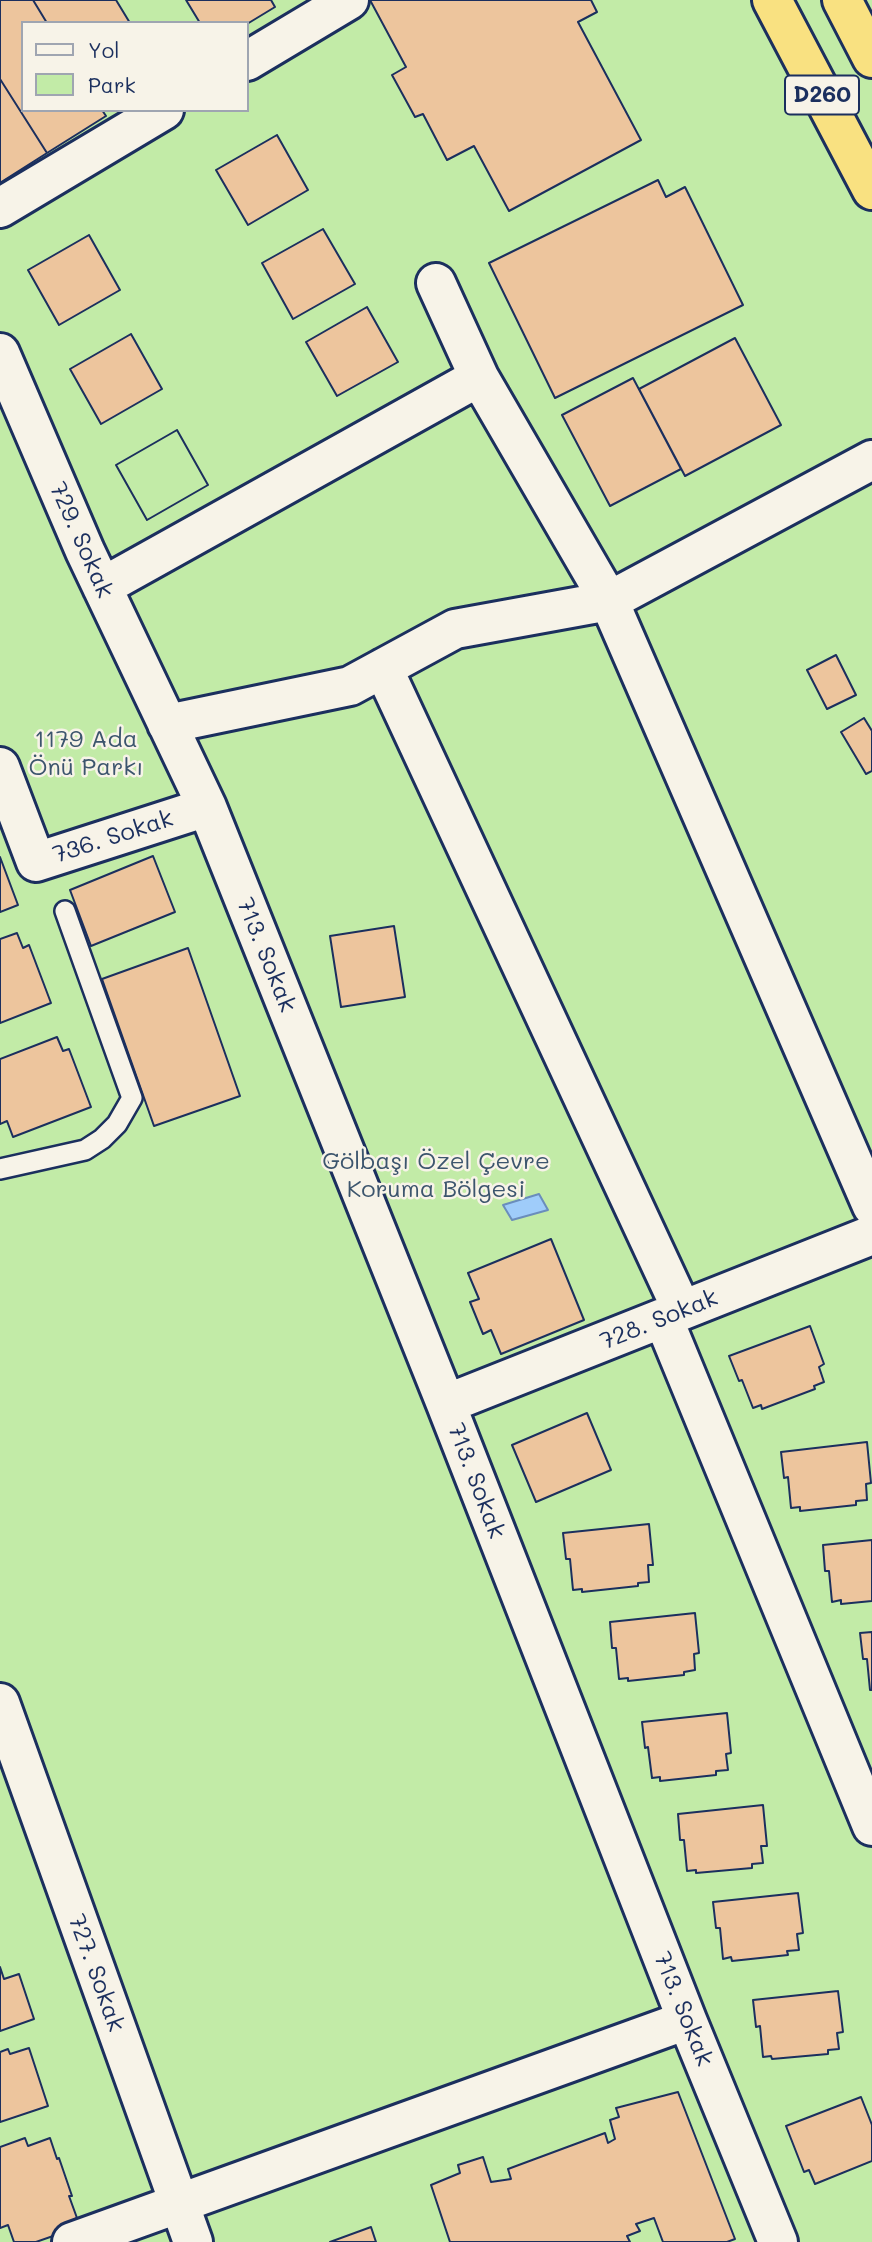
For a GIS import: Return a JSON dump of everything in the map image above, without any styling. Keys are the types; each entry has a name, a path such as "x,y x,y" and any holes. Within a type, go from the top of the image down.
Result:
{"highway":[{"name":"D260","path":"772,0 872,190"},
{"name":"D260","path":"842,0 872,58"}],"street":[{"path":"248,60 349,0"},
{"path":"0,208 161,112"},
{"path":"436,283 480,377 609,601 872,1206"},
{"name":"729. Sokak","path":"0,353 85,551 167,724"},
{"path":"102,587 480,377"},
{"path":"167,724 350,686 455,629 609,601 872,460"},
{"path":"383,668 673,1314 872,1826"},
{"name":"713. Sokak","path":"167,724 207,807 446,1404 687,2020 778,2242"},
{"name":"736. Sokak","path":"0,766 36,862 207,807"},
{"name":"728. Sokak","path":"446,1404 872,1235"},
{"name":"727. Sokak","path":"0,1703 193,2242"},
{"path":"72,2242 687,2020"}],"lane":[{"path":"0,1169 85,1150 102,1139 117,1124 132,1098 65,911"}],"green space":[{"name":"Gölbaşı Özel Çevre Koruma Bölgesi","path":"0,0 872,0 872,2242 0,2242"}],"water":[{"path":"539,1194 548,1210 512,1220 503,1205"}],"building":[{"path":"0,0 33,0 46,21 21,21 21,112 103,112 106,116 47,153 0,79"},
{"path":"33,0 116,0 129,21 46,21"},
{"path":"186,0 271,0 275,7 248,23 248,21 199,21"},
{"path":"370,0 591,0 597,12 578,22 641,140 509,211 474,146 447,160 423,114 415,117 392,75 406,67"},
{"path":"0,79 47,153 0,183"},
{"path":"277,135 308,190 248,225 216,170"},
{"path":"658,180 666,197 685,187 743,305 555,398 489,263"},
{"path":"323,229 355,284 293,319 262,263"},
{"path":"89,235 120,290 59,325 28,270"},
{"path":"367,307 398,362 337,396 306,342"},
{"path":"131,334 162,389 101,424 70,369"},
{"path":"735,338 781,425 685,476 639,389"},
{"path":"633,378 681,469 610,506 562,415"},
{"path":"177,430 208,485 147,520 116,465"},
{"path":"177,430 208,485 147,520 116,465"},
{"path":"836,655 856,695 827,709 807,670"},
{"path":"864,718 872,731 872,771 866,774 841,732"},
{"path":"153,856 175,912 91,946 70,890"},
{"path":"0,857 18,905 0,912"},
{"path":"394,926 405,997 341,1007 330,936"},
{"path":"17,933 23,948 29,945 51,1003 0,1023 0,939"},
{"path":"188,948 240,1096 154,1126 102,979"},
{"path":"57,1037 63,1051 69,1049 91,1107 13,1137 7,1121 0,1124 0,1059"},
{"path":"551,1239 584,1320 501,1354 491,1330 483,1334 470,1302 479,1299 468,1273"},
{"path":"810,1326 824,1364 819,1367 824,1382 814,1386 815,1389 762,1409 761,1405 753,1408 729,1356"},
{"path":"587,1413 611,1470 536,1502 512,1445"},
{"path":"867,1442 871,1483 866,1484 867,1500 856,1501 856,1505 800,1511 800,1507 791,1508 788,1477 784,1478 781,1452"},
{"path":"649,1524 653,1565 648,1565 649,1582 638,1583 638,1586 582,1592 582,1589 573,1590 570,1559 566,1559 563,1533"},
{"path":"872,1540 872,1601 841,1604 841,1600 832,1602 823,1545"},
{"path":"695,1613 699,1653 694,1654 695,1670 684,1672 684,1675 628,1681 628,1678 619,1679 610,1622"},
{"path":"872,1632 870,1690 867,1659 863,1659 860,1633"},
{"path":"727,1713 731,1753 726,1754 728,1770 716,1771 716,1775 660,1781 660,1777 652,1778 642,1722"},
{"path":"763,1805 767,1846 761,1846 763,1863 752,1864 752,1868 696,1873 696,1870 687,1871 678,1814"},
{"path":"798,1893 803,1933 797,1934 799,1950 787,1951 788,1955 732,1961 731,1957 723,1959 720,1928 716,1928 713,1902"},
{"path":"0,1967 4,1979 19,1974 34,2019 0,2031"},
{"path":"838,1991 843,2032 837,2033 839,2049 828,2050 828,2054 772,2059 771,2056 763,2057 760,2026 756,2027 753,2000"},
{"path":"29,2048 48,2106 0,2122 0,2052 8,2049 10,2054"},
{"path":"678,2092 735,2239 727,2242 663,2242 654,2218 636,2224 640,2231 627,2236 630,2242 450,2242 431,2185 460,2173 458,2165 483,2157 491,2182 511,2179 508,2169 605,2133 608,2143 615,2139 610,2120 619,2117 616,2108"},
{"path":"861,2097 872,2125 872,2161 815,2184 809,2170 804,2172 786,2126"},
{"path":"25,2138 28,2146 50,2138 72,2196 69,2196 77,2218 73,2220 76,2228 36,2242 14,2242 8,2225 0,2228 0,2147"},
{"path":"371,2227 376,2242 330,2242"}],"park label":[{"name":"1179 Ada Önü Parkı","path":"86,754"}]}
